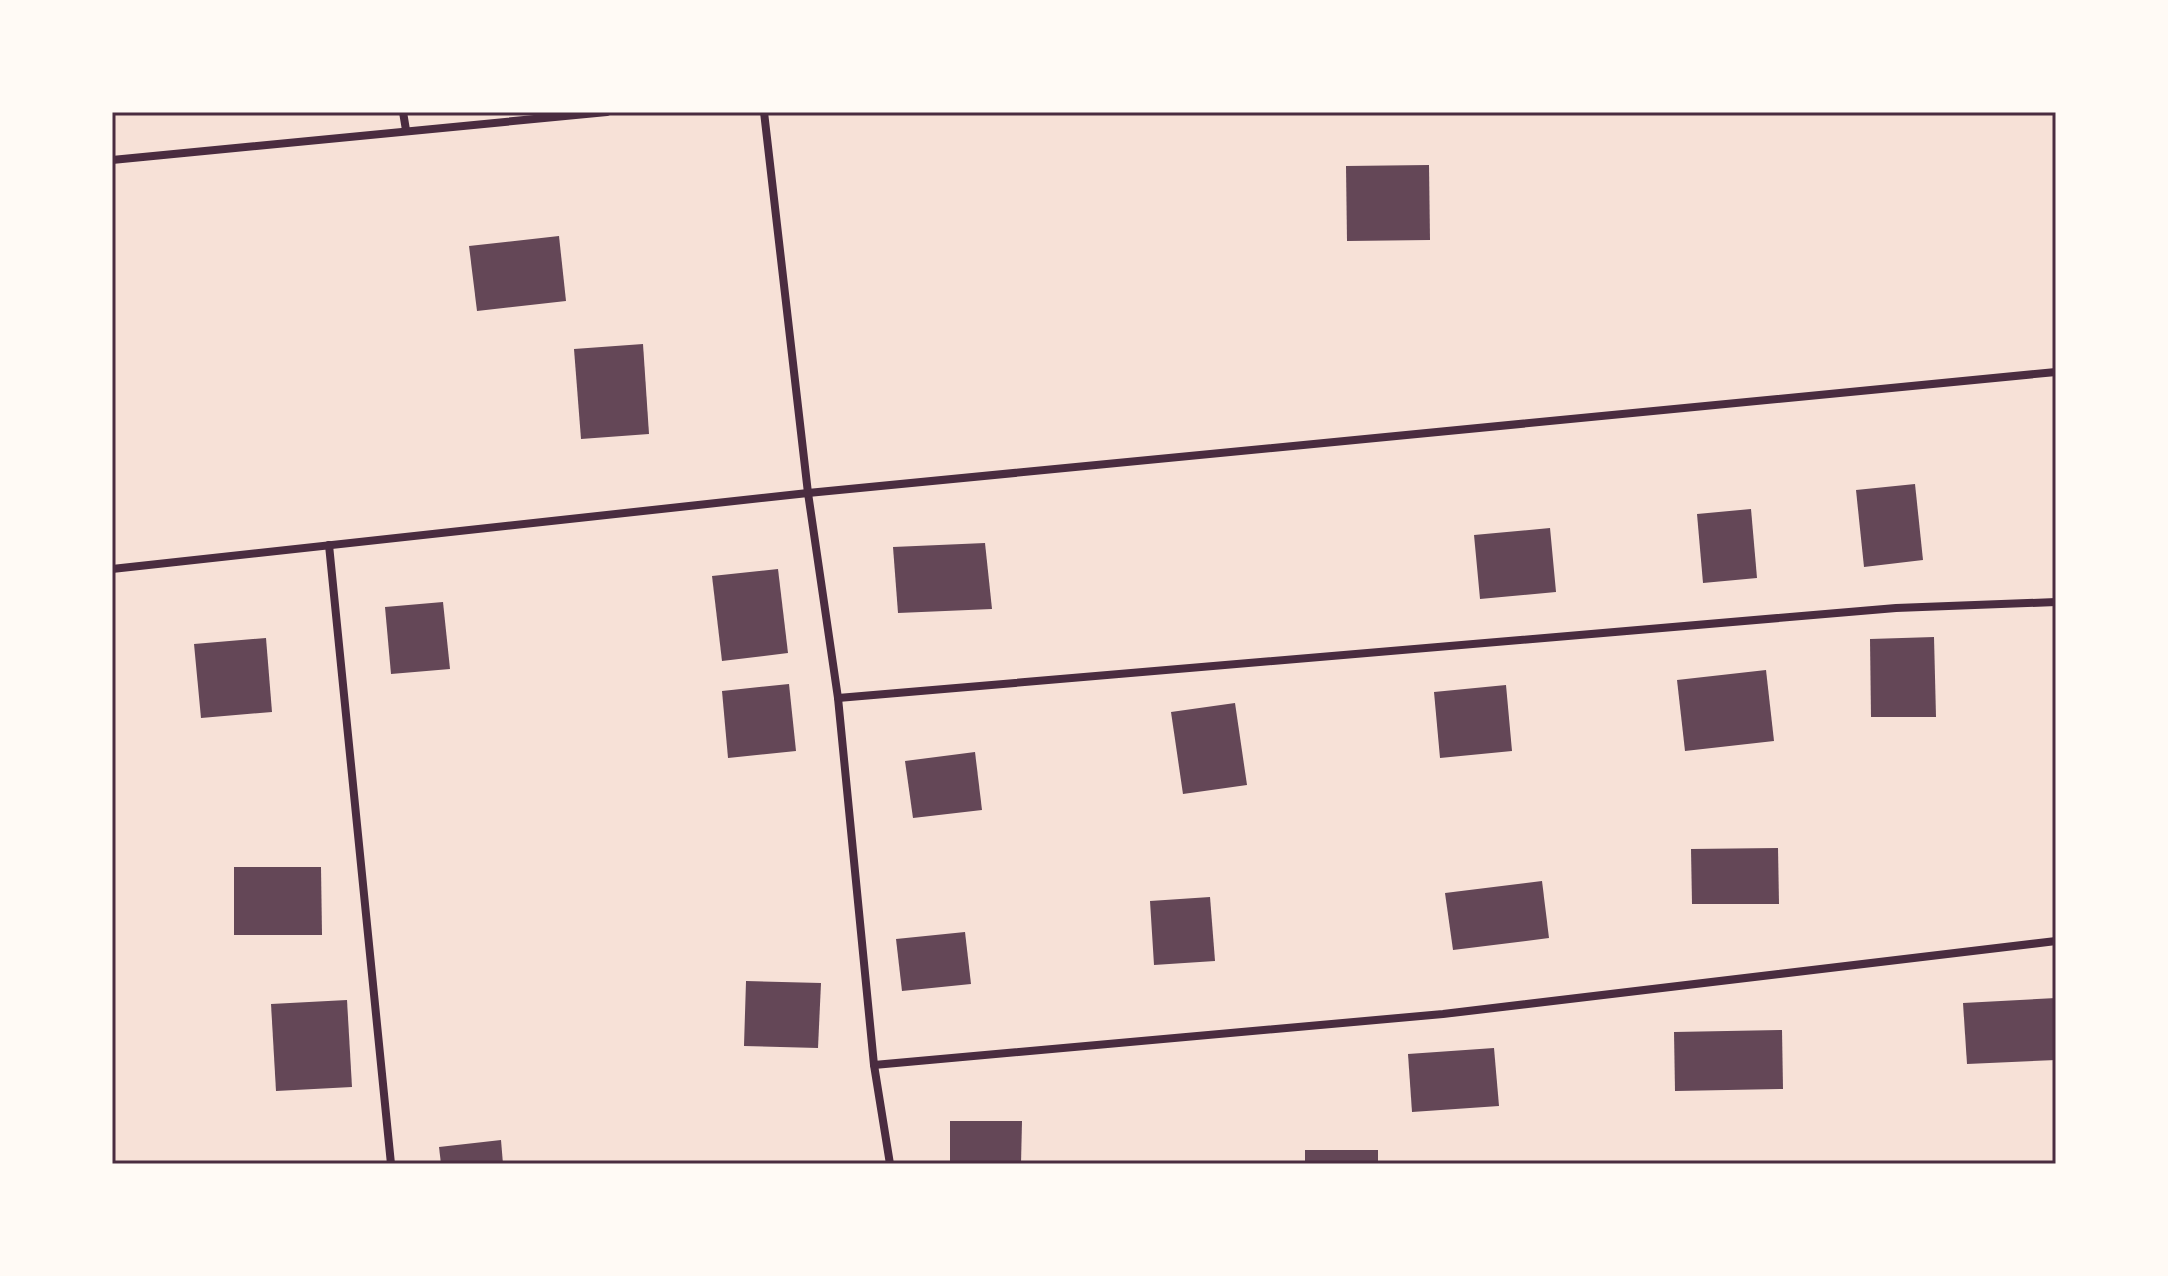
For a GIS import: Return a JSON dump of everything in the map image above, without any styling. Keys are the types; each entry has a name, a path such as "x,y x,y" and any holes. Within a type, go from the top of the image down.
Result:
{"street":[{"path":"403,112 406,130"},
{"path":"112,160 607,112"},
{"path":"764,112 808,493 838,698 874,1065 890,1164"},
{"path":"112,569 808,493 2056,372"},
{"path":"329,545 391,1164"},
{"path":"838,698 1896,608 2056,602"},
{"path":"874,1065 1443,1014 2056,941"}],"building":[{"path":"1429,165 1430,240 1347,241 1346,166"},
{"path":"559,236 566,301 477,311 469,246"},
{"path":"643,344 649,434 581,439 574,349"},
{"path":"1915,484 1923,560 1864,567 1856,490"},
{"path":"1751,509 1757,578 1703,583 1697,514"},
{"path":"1550,528 1556,592 1480,599 1474,535"},
{"path":"985,543 992,609 898,613 893,547"},
{"path":"778,569 788,653 722,661 712,576"},
{"path":"443,602 450,669 391,674 385,607"},
{"path":"1934,637 1936,717 1871,717 1870,639"},
{"path":"266,638 272,712 201,718 194,644"},
{"path":"1766,670 1774,741 1685,751 1677,680"},
{"path":"789,684 796,751 728,758 722,691"},
{"path":"1506,685 1512,751 1440,758 1434,692"},
{"path":"1235,703 1247,785 1183,794 1171,712"},
{"path":"975,752 982,810 913,818 905,761"},
{"path":"1778,848 1779,904 1692,904 1691,849"},
{"path":"234,867 321,867 322,935 234,935"},
{"path":"1542,881 1549,938 1453,950 1445,893"},
{"path":"1210,897 1215,961 1154,965 1150,901"},
{"path":"965,932 971,984 902,991 896,939"},
{"path":"746,981 821,983 818,1048 744,1046"},
{"path":"2056,998 2056,1060 1967,1064 1963,1003"},
{"path":"347,1000 352,1087 276,1091 271,1004"},
{"path":"1782,1030 1783,1089 1675,1091 1674,1032"},
{"path":"1494,1048 1499,1106 1412,1112 1408,1054"},
{"path":"950,1121 1022,1121 1021,1164 950,1164"},
{"path":"501,1140 503,1164 441,1164 439,1147"},
{"path":"1305,1150 1378,1150 1378,1164 1305,1164"}]}
